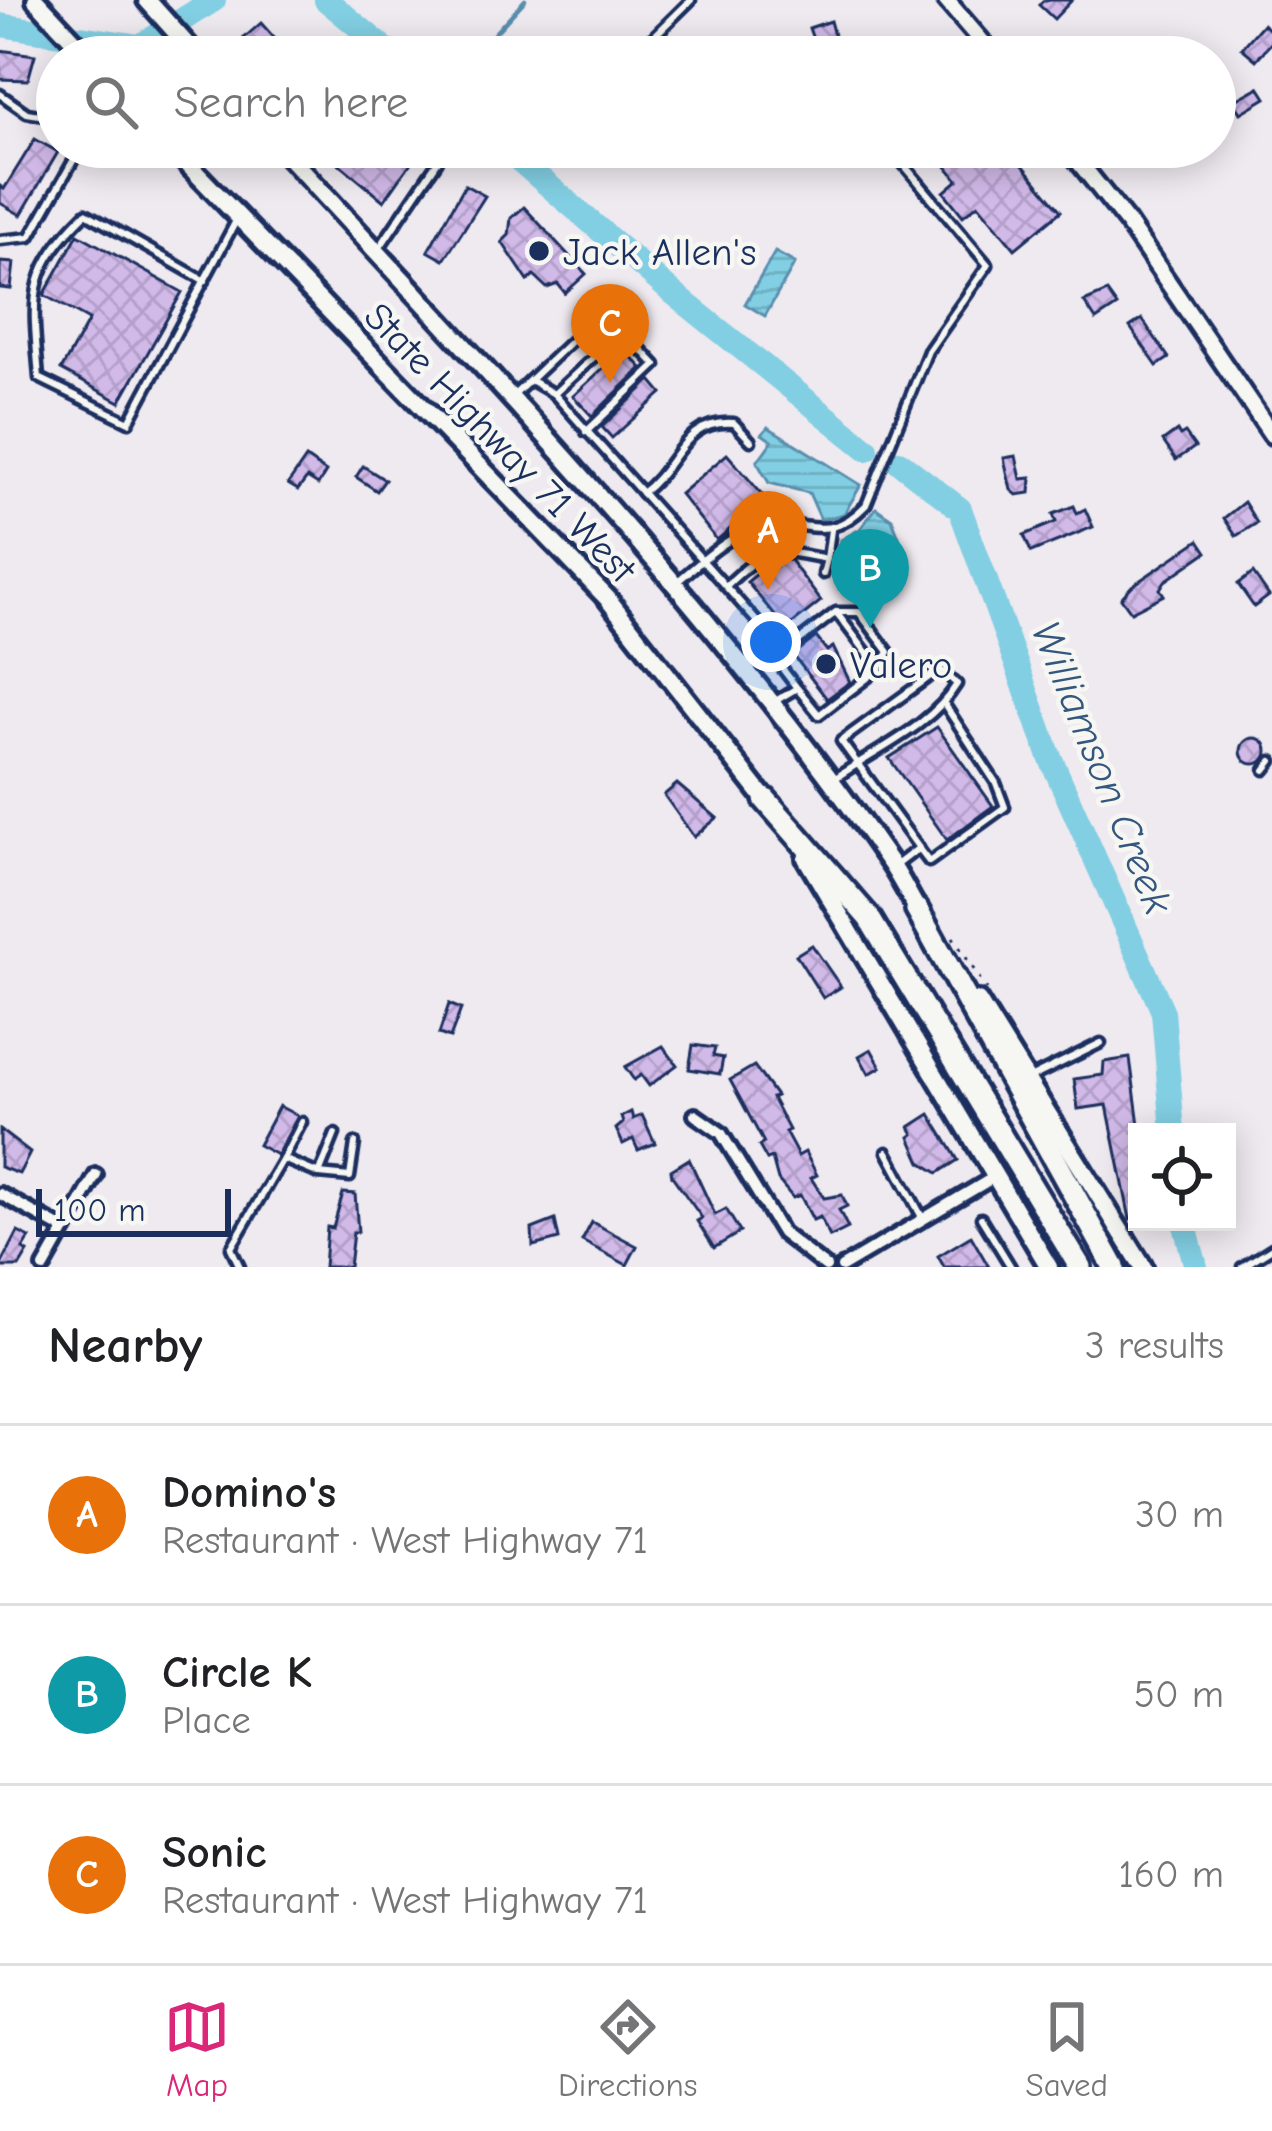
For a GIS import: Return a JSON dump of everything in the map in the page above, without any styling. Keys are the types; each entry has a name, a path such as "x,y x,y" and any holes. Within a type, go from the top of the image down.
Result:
{"highway":[{"path":"765,799 868,918 1080,1267"},
{"path":"917,910 1114,1267"}],"main road":[{"path":"36,0 69,36"},
{"path":"147,0 179,36"},
{"name":"State Highway 71 West","path":"190,168 607,598 765,799 891,994 1049,1267"},
{"path":"302,168 673,585 830,782 894,868 1143,1267"}],"street":[{"path":"946,0 973,36"},
{"path":"1084,168 1127,222 1272,436"},
{"path":"695,1114 721,1133 782,1233 826,1267"},
{"path":"44,1267 96,1175"},
{"path":"842,1267 996,1176"},
{"path":"0,1194 65,1230"}],"lane":[{"path":"654,36 691,0"},
{"path":"0,94 36,114"},
{"path":"0,240 30,238 69,168"},
{"path":"376,253 433,168"},
{"path":"673,585 756,527 831,530 848,523 866,505 928,351 988,266 906,168"},
{"path":"205,281 86,213 64,235 32,289 39,378 129,422 205,281 237,219"},
{"path":"510,400 607,307"},
{"path":"554,394 623,330 656,365 586,432"},
{"path":"530,380 554,394 768,634"},
{"path":"642,493 659,481 682,441 708,424 734,423 751,441"},
{"path":"823,574 831,530"},
{"path":"727,585 768,553 786,548 827,559"},
{"path":"836,612 879,669"},
{"path":"836,612 859,612 889,652 879,669 819,715 775,659 836,612"},
{"path":"830,782 857,764 945,705 957,684 940,669 841,741 857,764 929,862 1005,807 997,783 945,705"},
{"path":"769,705 797,688"},
{"path":"1264,770 1272,761"},
{"path":"894,868 919,848"},
{"path":"1029,1079 1101,1043"},
{"path":"240,1267 231,1248 302,1121"},
{"path":"319,1174 335,1134"},
{"path":"283,1159 319,1174 350,1177 355,1143"},
{"path":"887,1152 923,1219"},
{"path":"981,1218 1011,1267"},
{"path":"1242,1267 1272,1248"}],"water":[{"path":"775,252 795,263 765,316 745,304"},
{"path":"768,427 861,485 844,514 821,520 809,493 769,483 757,462 772,441 762,434"},
{"path":"876,508 892,519 902,545 848,585 848,555 840,554 841,540 860,529"}],"building":[{"path":"1044,0 1072,0 1054,19 1039,5"},
{"path":"830,21 834,36 812,36 809,28"},
{"path":"261,23 272,36 246,36"},
{"path":"1263,24 1272,32 1272,42 1256,60 1242,48"},
{"path":"0,50 35,55 28,80 0,79"},
{"path":"1259,87 1266,98 1241,113 1236,100"},
{"path":"36,140 36,168 49,168 21,215 0,203 0,186 4,189"},
{"path":"344,168 407,168 384,201"},
{"path":"948,168 1025,168 1061,211 1015,249 978,204 963,216 944,192 958,180"},
{"path":"465,185 485,196 444,260 428,251"},
{"path":"524,207 586,274 565,293 558,284 547,288 534,276 528,281 502,242 509,235 511,218"},
{"path":"78,234 182,292 120,402 61,370 89,320 44,295"},
{"path":"0,262 14,263 11,289 0,288"},
{"path":"1107,292 1117,306 1096,320 1084,302"},
{"path":"1142,319 1169,358 1157,366 1130,327"},
{"path":"624,349 642,368 592,416 573,396"},
{"path":"651,380 662,393 612,438 602,427"},
{"path":"1177,431 1180,436 1185,433 1195,447 1176,460 1163,441"},
{"path":"727,454 766,499 717,540 680,494"},
{"path":"1016,456 1021,479 1031,478 1030,493 1017,495 1011,490 1004,458"},
{"path":"306,458 326,472 318,485 307,478 298,490 288,484"},
{"path":"363,466 385,480 377,491 356,477"},
{"path":"1244,502 1257,523 1236,536 1224,518"},
{"path":"1074,506 1077,513 1085,509 1093,527 1031,552 1024,535 1056,522 1053,514"},
{"path":"1199,540 1207,552 1165,581 1160,589 1164,595 1131,612 1121,598 1132,586"},
{"path":"790,560 821,601 786,629 747,582 773,561"},
{"path":"1253,573 1269,596 1254,607 1238,584"},
{"name":"Valero","path":"816,637 827,651 833,647 850,682 827,699 793,655"},
{"path":"937,727 993,806 947,840 889,758"},
{"path":"1254,738 1267,751 1254,764 1241,751"},
{"path":"677,784 717,818 694,837 664,795"},
{"path":"812,945 841,987 823,998 796,955"},
{"path":"449,1004 461,1009 450,1038 439,1034"},
{"path":"693,1045 715,1048 713,1056 723,1058 720,1074 689,1069"},
{"path":"663,1046 677,1065 649,1086 641,1075 634,1080 625,1067"},
{"path":"871,1049 881,1067 869,1074 859,1056"},
{"path":"1130,1058 1139,1123 1128,1123 1128,1209 1107,1105 1078,1109 1074,1079 1103,1075 1104,1062"},
{"path":"754,1066 776,1096 772,1098 789,1130 785,1132 798,1156 805,1152 817,1175 811,1178 824,1198 842,1195 847,1206 839,1210 848,1228 830,1237 820,1217 813,1220 800,1195 793,1198 778,1180 772,1158 767,1160 759,1146 764,1143 730,1080"},
{"path":"279,1106 298,1116 277,1155 258,1145"},
{"path":"631,1112 633,1119 642,1115 655,1143 638,1150 633,1139 623,1144 616,1129 623,1123 621,1117"},
{"path":"930,1114 958,1160 938,1173 921,1162 910,1137 914,1134 910,1127"},
{"path":"0,1130 30,1153 19,1174 0,1167"},
{"path":"689,1159 715,1215 726,1209 740,1232 714,1248 697,1221 702,1218 672,1176 671,1170"},
{"path":"343,1193 355,1194 358,1232 353,1232 349,1267 324,1267 327,1227 333,1228"},
{"path":"555,1220 559,1239 533,1246 532,1229"},
{"path":"592,1222 637,1246 627,1265 582,1241"},
{"path":"18,1232 30,1238 23,1249 28,1252 19,1267 0,1267"},
{"path":"971,1236 989,1267 944,1267 938,1256"}],"waterway":[{"name":"Williamson Creek","path":"156,36 214,0"},
{"name":"Williamson Creek","path":"326,0 370,36"},
{"path":"492,36 525,0"},
{"name":"Williamson Creek","path":"0,25 73,36"},
{"name":"Williamson Creek","path":"528,168 668,289 867,449"},
{"name":"Williamson Creek","path":"899,462 960,509 1050,757 1163,1012 1172,1123"},
{"name":"Williamson Creek","path":"1186,1231 1196,1267"}],"place":[{"name":"Jack Allen's","path":"539,251"},
{"name":"Sonic","path":"610,383"},
{"name":"Domino's","path":"768,590"},
{"name":"Circle K","path":"870,628"},
{"name":"Valero","path":"826,664"}]}
